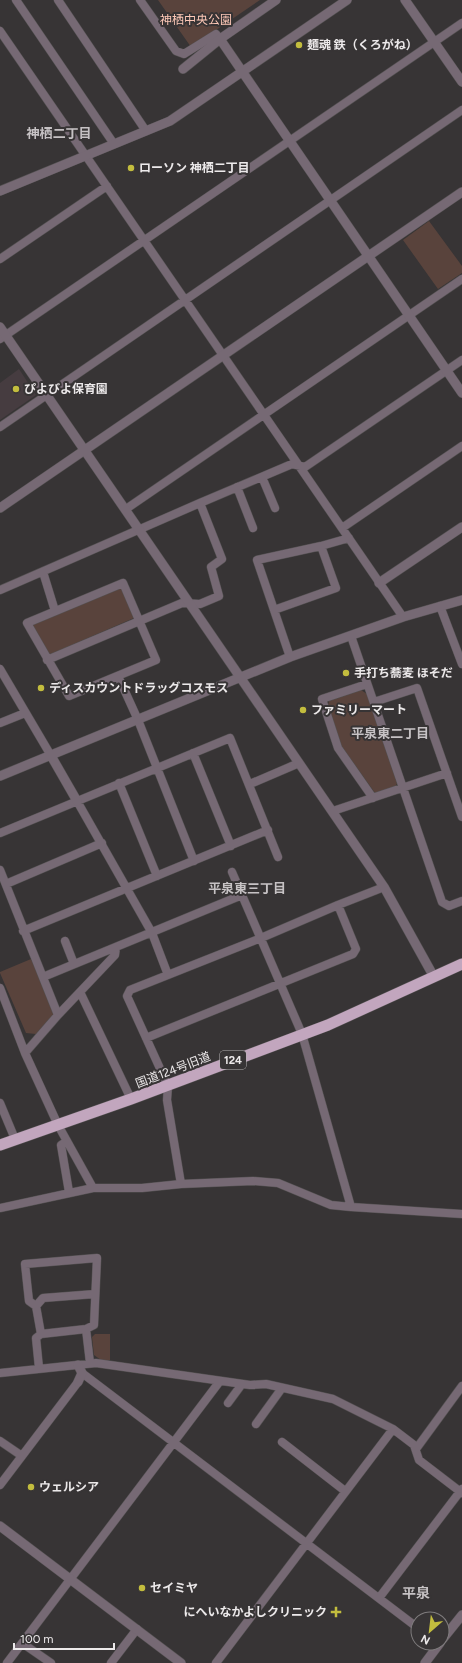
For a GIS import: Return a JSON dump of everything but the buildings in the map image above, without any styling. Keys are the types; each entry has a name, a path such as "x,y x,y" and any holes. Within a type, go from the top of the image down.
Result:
{"highway":[{"name":"国道124号旧道","path":"0,1144 168,1086 328,1025 462,964"}],"street":[{"path":"16,0 114,144"},
{"path":"58,0 146,131"},
{"path":"140,0 176,52 184,54 216,34 462,393"},
{"path":"182,69 220,39 276,0"},
{"path":"0,191 170,121 347,0"},
{"path":"406,0 462,82"},
{"path":"3,337 462,23"},
{"path":"0,31 403,617"},
{"path":"0,427 462,110"},
{"path":"0,259 107,186"},
{"path":"0,508 462,192"},
{"path":"126,509 462,279"},
{"path":"0,327 3,337 47,395 126,509 384,887 434,977"},
{"path":"0,590 292,464 305,467 462,360"},
{"path":"342,528 462,446"},
{"path":"262,477 275,508"},
{"path":"237,487 253,528"},
{"path":"47,660 182,603 200,604 219,596 211,567 222,559 200,503"},
{"path":"380,583 462,527"},
{"path":"290,657 257,560 321,546 349,538"},
{"path":"274,610 336,588 321,546"},
{"path":"43,572 55,611"},
{"path":"123,583 156,660 69,696 27,623 55,611 123,583"},
{"path":"0,776 50,754 138,720 290,657 403,617 462,600"},
{"path":"440,606 462,664"},
{"path":"351,636 442,902 449,906 462,901"},
{"path":"0,669 2,678 50,754 152,933 168,975"},
{"path":"118,676 138,720 194,861"},
{"path":"367,684 322,699 338,748 373,798"},
{"path":"374,702 417,688 462,817"},
{"path":"0,723 25,713"},
{"path":"0,833 230,738 278,856"},
{"path":"193,753 231,846"},
{"path":"250,784 299,763"},
{"path":"333,811 447,773"},
{"path":"119,783 157,876"},
{"path":"23,931 268,830"},
{"path":"6,884 102,843"},
{"path":"0,870 23,931 58,1015"},
{"path":"232,872 302,1034 351,1208"},
{"path":"181,1184 167,1100 168,1086 127,996 130,990 261,938 338,904 384,887"},
{"path":"43,977 242,895"},
{"path":"146,1038 353,954 356,949 338,904"},
{"path":"65,941 74,964"},
{"path":"25,1053 58,1015 115,955 116,947"},
{"path":"0,988 25,1053 58,1125 93,1188"},
{"path":"80,992 131,1099"},
{"path":"0,1103 15,1139"},
{"path":"66,1141 61,1145 69,1192"},
{"path":"0,1208 93,1188 142,1188 181,1184 253,1181 278,1184 330,1205 351,1208 462,1214"},
{"path":"39,1368 36,1338 41,1334 86,1329 94,1325 97,1258 25,1264 29,1301 36,1306 41,1334"},
{"path":"36,1306 43,1298 95,1294"},
{"path":"86,1329 90,1363"},
{"path":"0,1373 39,1368 80,1369 90,1363 96,1363 242,1384 266,1384 333,1400 393,1429 414,1445 419,1460 461,1491 379,1598"},
{"path":"0,1485 78,1382 80,1369"},
{"path":"80,1369 173,1443 410,1622"},
{"path":"19,1663 9,1660 220,1381"},
{"path":"228,1403 242,1384"},
{"path":"416,1449 462,1386"},
{"path":"256,1424 282,1388"},
{"path":"216,1663 306,1542 393,1429"},
{"path":"0,1441 22,1456"},
{"path":"282,1442 346,1491"},
{"path":"0,1526 181,1663"},
{"path":"450,1630 462,1615"},
{"path":"111,1663 137,1629"},
{"path":"22,1643 51,1663"},
{"path":"425,1663 434,1651"}],"shaded area":[{"name":"ぴよびよ保育園","path":"19,369 36,395 0,420 0,383"}],"green space":[{"name":"神栖中央公園","path":"158,0 260,0 191,47"},
{"path":"429,221 462,266 462,273 438,289 403,240"},
{"path":"121,586 134,618 49,655 32,625"},
{"path":"361,690 367,694 397,783 396,786 375,793 340,744 328,705 329,701"},
{"path":"31,959 55,1011 36,1034 26,1033 0,973"},
{"path":"95,1334 110,1334 110,1360 101,1360 94,1355 92,1337"}],"place":[{"name":"麺魂 鉄（くろがね）","path":"299,45"},
{"name":"ローソン 神栖二丁目","path":"131,168"},
{"name":"ぴよびよ保育園","path":"16,389"},
{"name":"手打ち蕎麦 ほそだ","path":"346,673"},
{"name":"ディスカウントドラッグコスモス","path":"41,688"},
{"name":"ファミリーマート","path":"303,710"},
{"name":"ウェルシア","path":"31,1487"},
{"name":"セイミヤ","path":"142,1588"},
{"name":"にへいなかよしクリニック","path":"336,1612"}],"district":[{"name":"神栖二丁目","path":"59,133"},
{"name":"平泉東二丁目","path":"390,733"},
{"name":"平泉東三丁目","path":"247,888"},
{"name":"平泉","path":"416,1593"}]}
